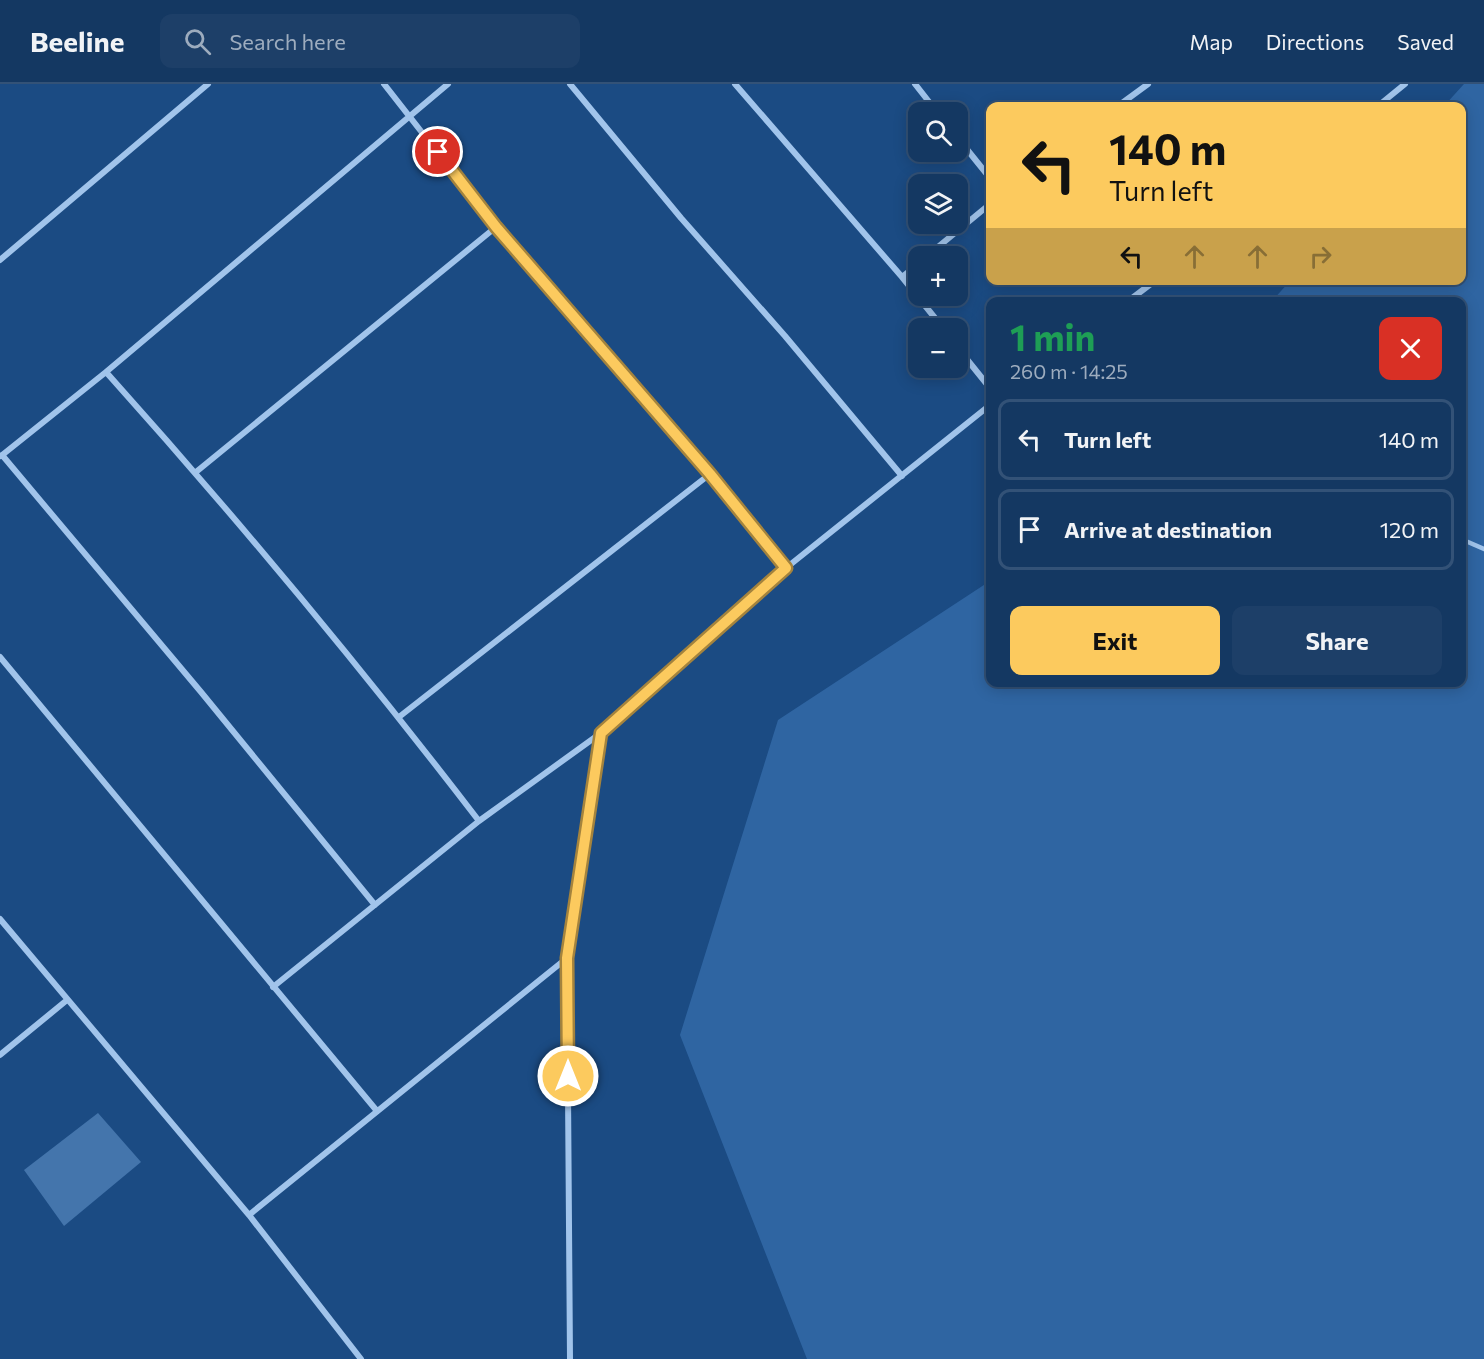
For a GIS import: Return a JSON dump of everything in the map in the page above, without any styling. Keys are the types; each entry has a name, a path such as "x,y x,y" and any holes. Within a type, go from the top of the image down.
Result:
{"street":[{"path":"0,260 208,84"},
{"path":"384,84 496,227 710,474 786,568"},
{"path":"375,905 201,692 1,456 106,372 448,84"},
{"path":"570,84 674,210 785,336 902,476"},
{"path":"735,84 902,277 934,318"},
{"path":"915,84 929,102"},
{"path":"1123,102 1148,84"},
{"path":"1383,102 1405,84"},
{"path":"968,151 986,173"},
{"path":"939,246 986,207"},
{"path":"196,472 496,227"},
{"path":"902,277 908,272"},
{"path":"1134,297 1149,285"},
{"path":"968,361 986,383"},
{"path":"106,372 196,472 399,717 479,821"},
{"path":"273,987 479,821 601,733 786,568 986,408"},
{"path":"399,717 710,474"},
{"path":"0,657 377,1111"},
{"path":"570,1359 567,958 601,733"},
{"path":"0,919 249,1215 361,1359"},
{"path":"249,1215 567,958"},
{"path":"0,1055 67,1000"}],"lane":[{"path":"1466,540 1484,549"}],"shaded area":[{"path":"1464,84 1484,84 1484,1359 807,1359 680,1035 778,720 986,584 986,687 1466,687 1466,297 1276,297 1286,285 1466,285 1466,102 1448,102"}],"building":[{"path":"98,1113 141,1162 64,1226 24,1170"}],"route":[{"path":"438,152 496,227 710,474 786,568 601,733 567,958 568,1076"}]}
